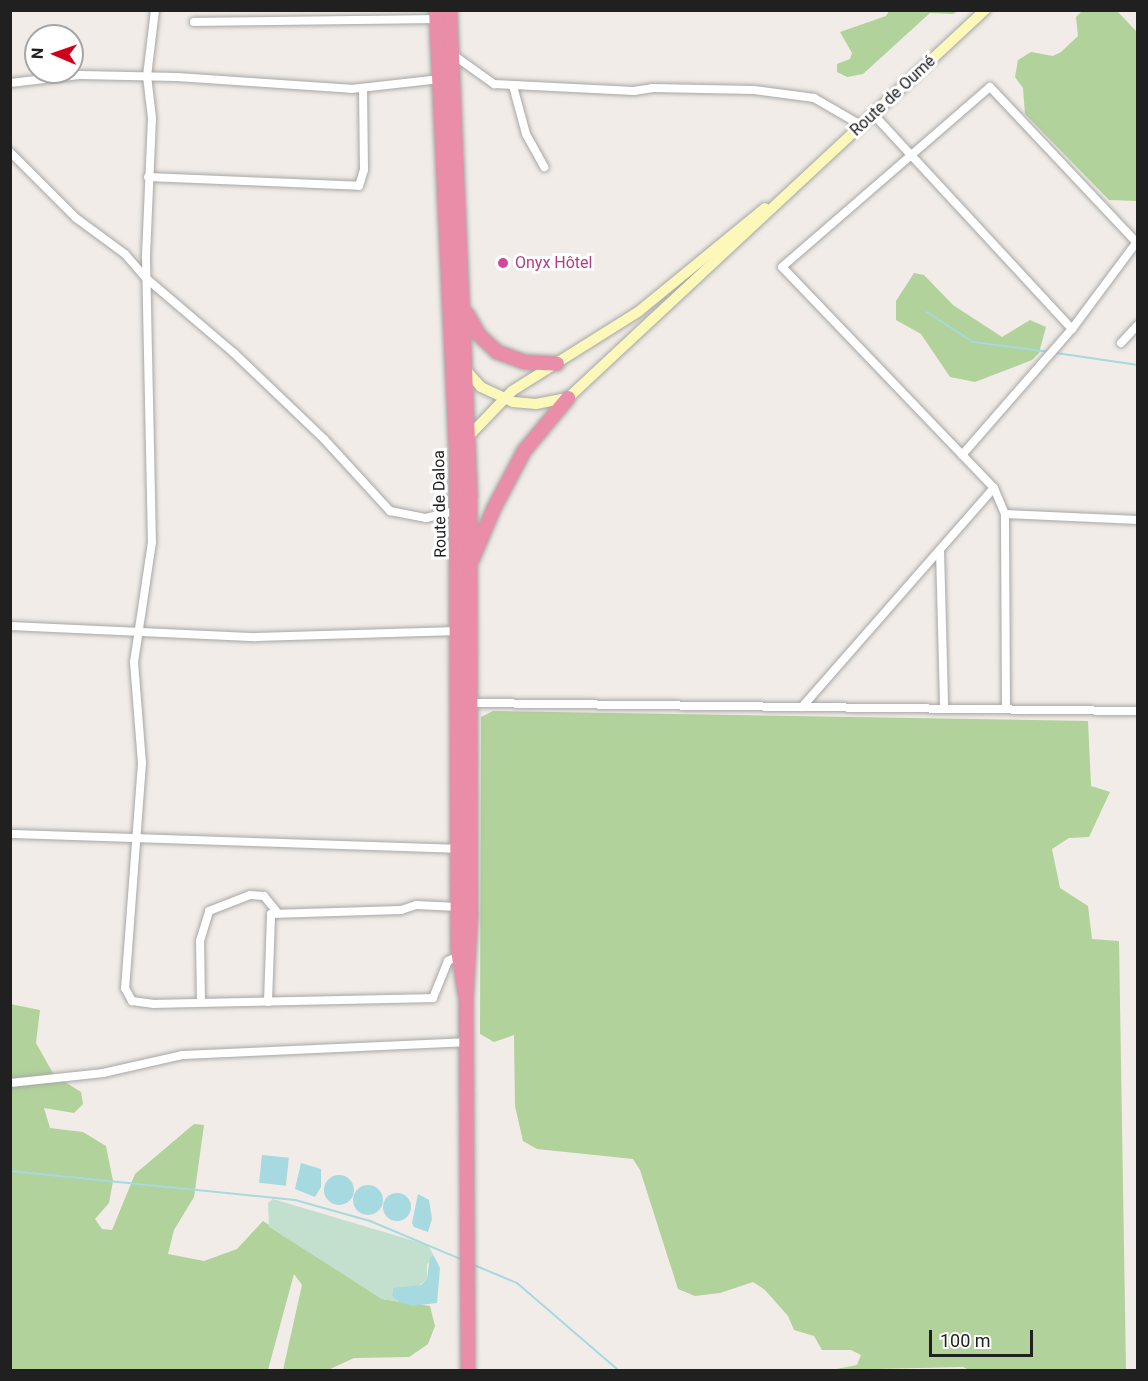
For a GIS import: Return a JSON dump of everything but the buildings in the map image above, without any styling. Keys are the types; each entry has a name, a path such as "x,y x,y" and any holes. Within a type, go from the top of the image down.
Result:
{"highway":[{"name":"Route de Daloa","path":"450,10 469,434 471,958 466,997"},
{"name":"Route de Daloa","path":"436,15 456,453 458,956 466,997"},
{"path":"463,303 470,324 498,352 524,362 557,364"},
{"path":"469,568 494,508 524,451 568,398"},
{"path":"466,997 468,1371"}],"main road":[{"name":"Route de Oumé","path":"801,181 985,10"},
{"path":"453,351 466,373 502,399 536,404 568,398 801,181"},
{"path":"456,453 469,434 502,399 638,312 801,181"}],"street":[{"path":"155,10 147,76 152,118 148,177 147,279 152,542 136,631 135,692 142,763 124,981 128,996 138,1003 433,998 448,961 458,956"},
{"path":"194,22 436,15"},
{"path":"452,54 482,79 513,86 754,90 814,98 861,125"},
{"path":"10,83 81,75 147,76 296,88 363,88 440,79"},
{"path":"513,86 526,134 544,167"},
{"path":"962,455 1072,329 1137,244 990,87 909,154 782,267 962,455 994,488 1005,514 1006,709"},
{"path":"148,177 359,186 364,170 363,88"},
{"path":"873,114 1072,329"},
{"path":"10,152 76,218 125,254 147,279 209,330 324,439 390,511 426,518 457,510"},
{"path":"1121,344 1137,325"},
{"path":"802,707 994,488"},
{"path":"1005,514 1137,519"},
{"path":"940,550 944,708"},
{"path":"10,626 256,637 458,631"},
{"path":"471,704 1137,711"},
{"path":"10,834 135,840 174,838 458,849"},
{"path":"201,1002 200,940 209,911 250,895 264,896 277,912"},
{"path":"268,1002 269,920 277,912 401,910 416,905 458,906"},
{"path":"10,1083 103,1073 182,1055 466,1042"}],"green space":[{"path":"1083,10 1117,11 1137,32 1137,201 1109,200 1025,114 1023,88 1015,77 1018,60 1031,52 1053,56 1061,52 1078,36 1076,17"},
{"path":"889,11 958,11 953,14 930,13 863,74 847,77 837,72 837,64 850,59 852,53 840,32 886,16"},
{"path":"914,273 924,275 953,305 1002,337 1030,320 1046,327 1039,353 1032,360 975,382 950,377 921,334 896,320 896,301"},
{"path":"493,711 1088,721 1091,786 1110,792 1089,837 1069,838 1052,849 1060,888 1088,906 1092,939 1119,941 1126,1370 969,1370 963,1367 831,1370 857,1365 861,1355 851,1350 822,1350 814,1336 794,1330 788,1316 765,1290 753,1282 720,1293 695,1296 678,1289 640,1170 633,1159 537,1149 523,1141 515,1106 514,1035 494,1042 480,1034 481,717"},
{"path":"10,1004 40,1010 36,1043 54,1075 81,1092 83,1104 74,1113 44,1108 50,1128 83,1132 106,1146 113,1181 109,1203 95,1219 102,1229 112,1230 135,1174 194,1124 204,1125 194,1197 174,1230 168,1254 204,1261 237,1249 263,1221 382,1299 430,1306 435,1326 428,1344 409,1357 354,1358 328,1370 283,1370 302,1285 294,1274 268,1370 11,1370"},
{"path":"273,1199 428,1245 434,1256 427,1265 427,1279 416,1288 393,1288 392,1296 399,1302 382,1299 269,1227 268,1203"}],"water":[{"path":"262,1155 289,1158 286,1186 259,1183"},
{"path":"301,1163 321,1169 321,1187 315,1197 295,1189"},
{"path":"339,1175 350,1179 354,1190 350,1201 339,1205 328,1201 324,1190 328,1179"},
{"path":"368,1185 374,1186 382,1194 382,1206 374,1214 368,1215 362,1214 354,1206 353,1200 354,1194 362,1186"},
{"path":"397,1193 407,1197 411,1207 407,1217 397,1221 387,1217 383,1207 387,1197"},
{"path":"418,1194 429,1200 432,1219 428,1232 414,1227 412,1223"},
{"path":"434,1256 440,1268 437,1303 412,1306 399,1302 392,1296 393,1288 421,1285 427,1279 430,1257"}],"waterway":[{"path":"927,312 973,342 1050,352"},
{"path":"1056,353 1138,365"},
{"path":"10,1171 295,1200 370,1221 463,1260"},
{"path":"474,1265 517,1283 618,1370"}],"place":[{"name":"Onyx Hôtel","path":"503,263"}]}
